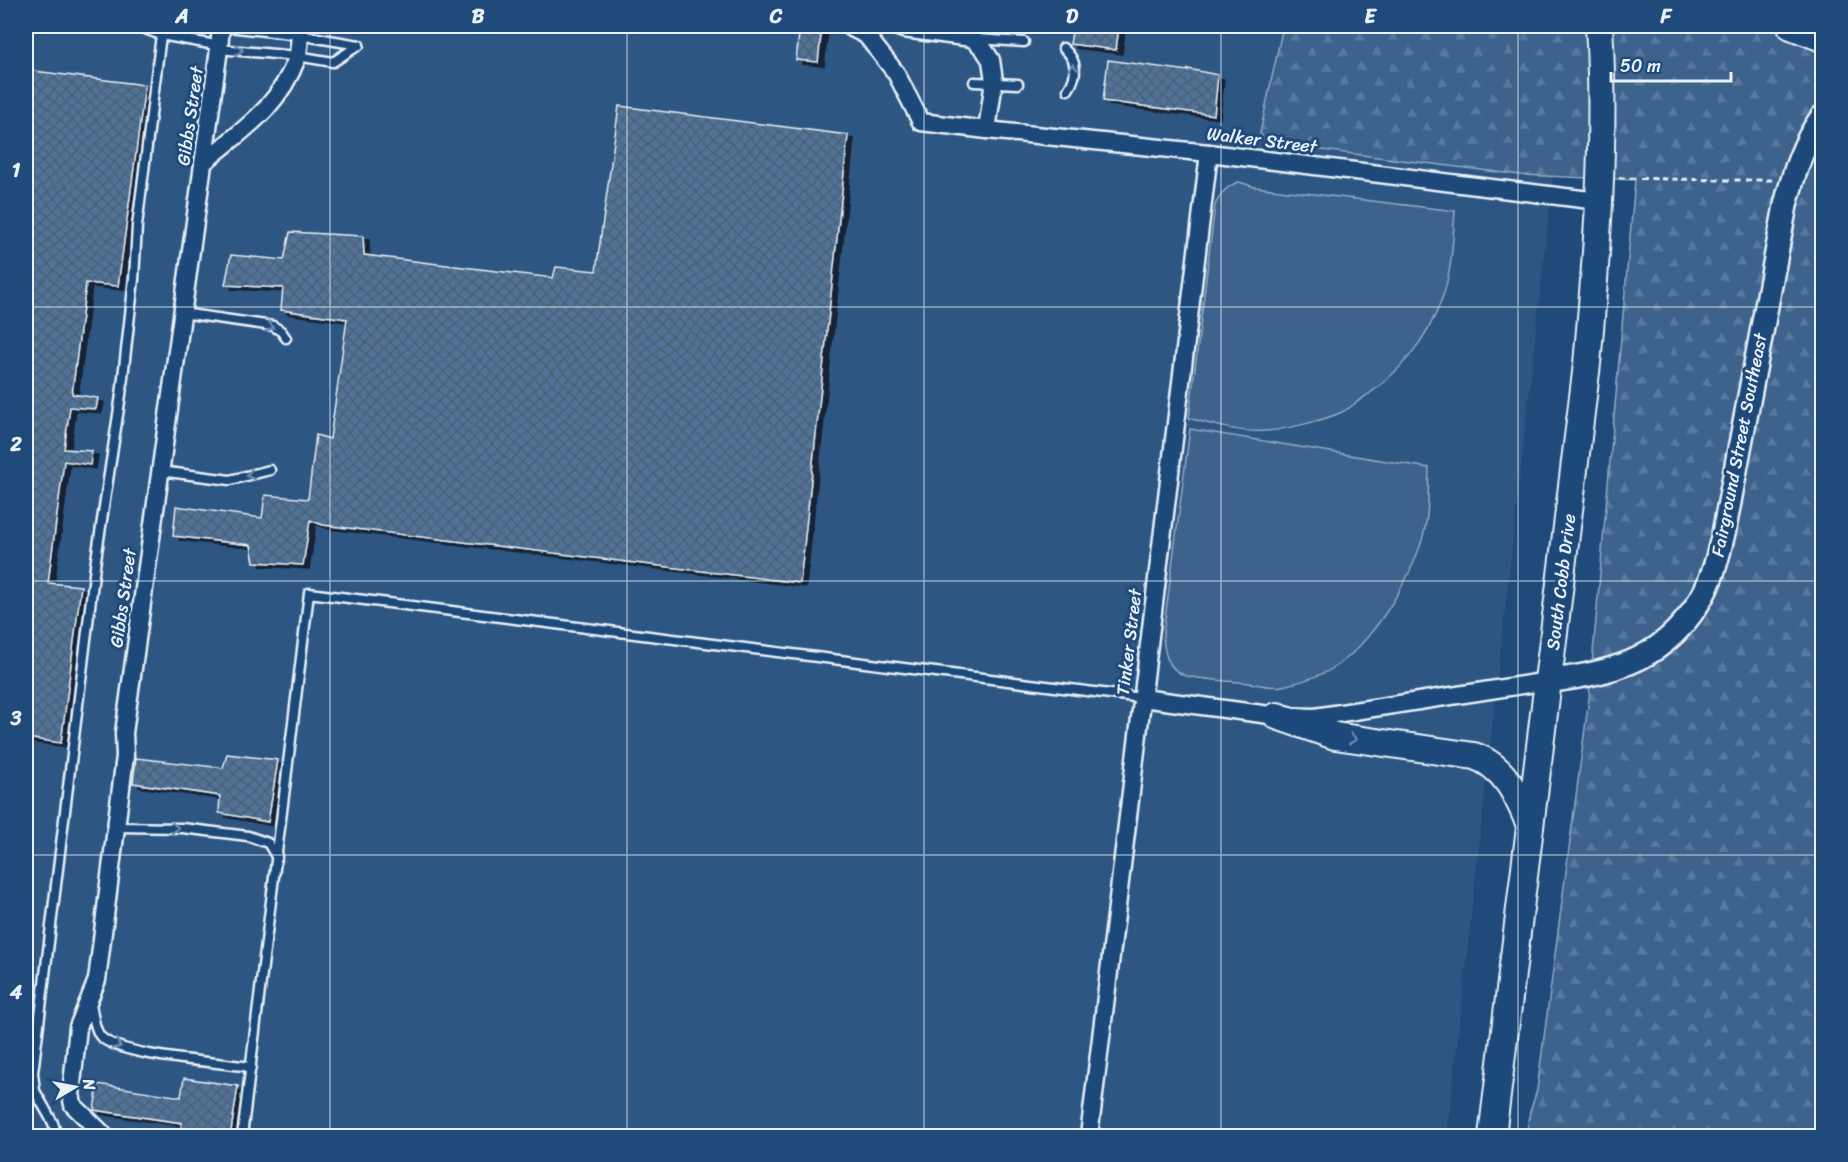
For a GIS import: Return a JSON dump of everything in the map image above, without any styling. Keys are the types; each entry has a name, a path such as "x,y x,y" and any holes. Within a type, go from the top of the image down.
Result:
{"main road":[{"name":"South Cobb Drive","path":"1492,1137 1587,364 1595,270 1602,90 1599,26"},
{"path":"1791,26 1822,38"},
{"name":"Fairground Street Southeast","path":"1548,681 1601,673 1644,657 1676,632 1705,591 1724,531 1791,183 1805,146 1822,117"},
{"path":"1277,716 1335,736 1474,756 1485,760 1502,774 1521,802 1530,825"}],"street":[{"name":"Gibbs Street","path":"105,1137 73,1105 71,1094 78,1027 97,980 125,756 124,733 221,26"},
{"name":"Walker Street","path":"848,26 866,35 896,73 921,122 1209,153 1598,201"},
{"path":"895,26 903,29 920,28 972,38 983,48 994,70 987,130"},
{"path":"202,163 248,126 274,101 287,81 297,56 300,30"},
{"name":"Tinker Street","path":"1089,1137 1209,153"},
{"path":"1142,698 1277,716 1316,717 1548,681"}],"lane":[{"path":"117,26 142,28 153,26"},
{"path":"142,28 161,35 210,44 219,49 297,56 333,62 359,45 300,30 215,26"},
{"path":"57,1137 53,1123 35,1091 33,1073 95,566 122,384 134,279 137,226 161,35"},
{"path":"972,38 1024,42"},
{"path":"1063,48 1070,54 1074,64 1075,80 1068,90"},
{"path":"974,82 1018,84"},
{"path":"182,313 273,326 286,338"},
{"path":"160,471 230,480 270,470"},
{"path":"242,1137 309,593 1142,698"},
{"path":"117,827 182,828 248,836 268,843 277,858"},
{"path":"90,998 99,1035 112,1045 127,1050 251,1067"}],"path":[{"path":"1623,178 1775,180 1791,183"}],"shaded area":[{"path":"26,26 1283,26 1260,133 1464,167 1521,175 1553,176 1447,1136 26,1136"}],"green space":[{"path":"1283,26 1822,26 1822,1136 1526,1136 1537,1090 1589,698 1635,180 1521,175 1266,143 1260,133"},
{"path":"1239,182 1255,187 1455,211 1447,283 1430,326 1398,369 1372,392 1344,411 1304,424 1266,431 1237,430 1189,418 1215,205 1225,190"},
{"path":"1190,429 1429,468 1426,523 1405,581 1367,638 1332,669 1304,680 1274,687 1186,676 1175,669 1168,660 1163,635"}],"building":[{"path":"800,26 822,26 818,62 796,60"},
{"path":"1073,26 1119,26 1116,50 1070,44"},
{"path":"1108,60 1188,71 1188,69 1218,75 1214,115 1103,101"},
{"path":"26,70 145,85 118,286 86,283 72,394 98,398 96,409 70,407 64,449 92,451 90,465 64,461 48,583 81,586 61,743 26,738"},
{"path":"619,106 848,135 800,583 323,525 310,520 303,565 254,562 251,545 173,536 176,506 262,518 265,495 308,499 316,435 330,439 347,319 281,310 283,288 225,285 231,255 284,260 290,232 363,236 364,255 553,278 556,267 596,271"},
{"path":"227,754 278,760 268,822 219,813 220,796 133,783 136,758 223,768"},
{"path":"184,1078 238,1086 230,1137 180,1137 182,1123 94,1110 98,1084 181,1097"}]}
